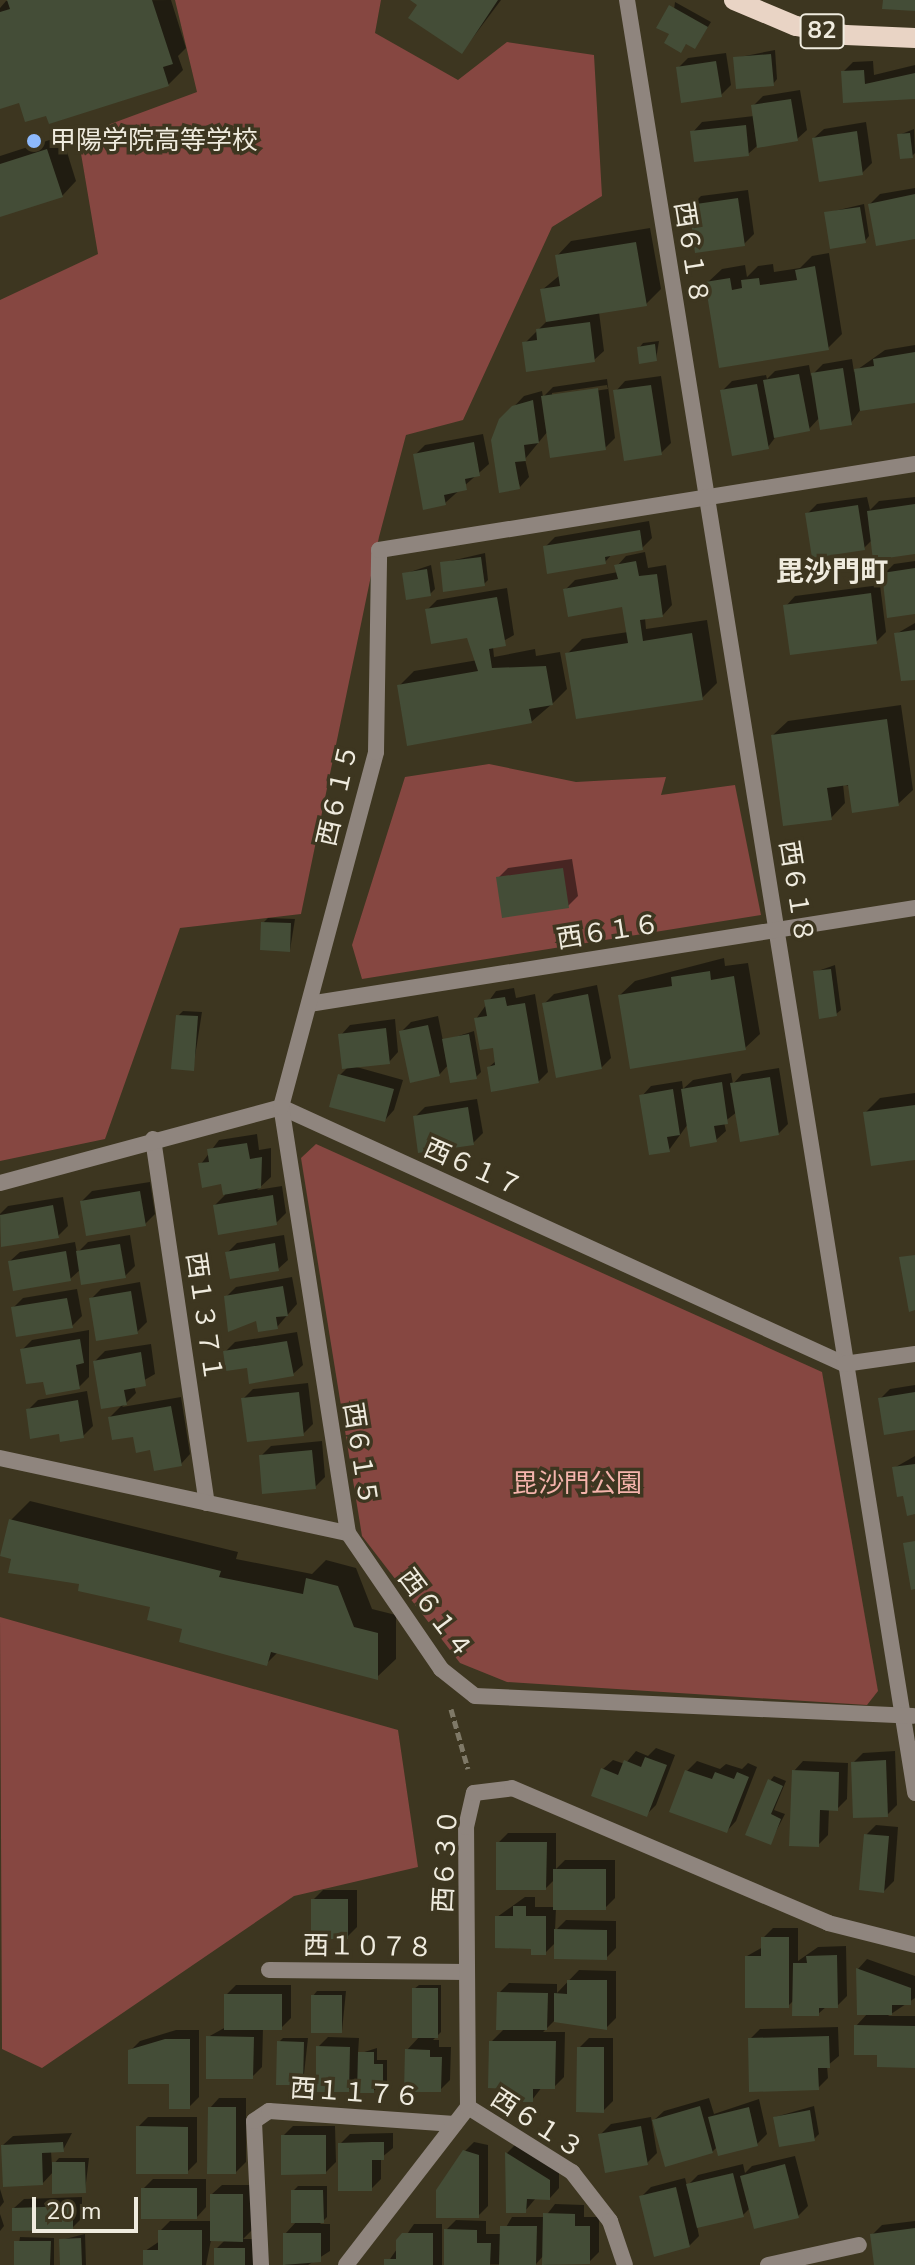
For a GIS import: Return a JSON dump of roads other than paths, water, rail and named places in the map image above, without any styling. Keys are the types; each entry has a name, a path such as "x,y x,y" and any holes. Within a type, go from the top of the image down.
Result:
{"main road":[{"name":"82","path":"734,0 796,26 846,35 915,38"}],"street":[{"name":"西６１８","path":"627,0 705,496 779,929 844,1364 910,1717 915,1793"},
{"name":"西６１５","path":"348,1533 281,1107 376,752 379,550 915,464"},
{"name":"西６１６","path":"309,1004 915,908"},
{"name":"西６１７","path":"281,1107 844,1364"},
{"path":"0,1183 153,1139 281,1107"},
{"name":"西１３７１","path":"153,1139 207,1503"},
{"path":"844,1364 915,1354"},
{"path":"0,1458 348,1533"},
{"name":"西６１４","path":"348,1533 441,1669 475,1696 910,1717"},
{"name":"西６３０","path":"468,2107 466,1827 474,1793 512,1788 828,1923 915,1945"},
{"name":"西１０７８","path":"269,1970 467,1972"},
{"path":"346,2265 468,2107"},
{"name":"西６１３","path":"468,2107 572,2172 610,2221 625,2265"},
{"name":"西１１７６","path":"261,2265 254,2121 269,2111 455,2124"},
{"path":"768,2265 859,2245"}],"place":[{"name":"甲陽学院高等学校","path":"34,141"}],"district":[{"name":"毘沙門町","path":"832,572"}],"park label":[{"name":"毘沙門公園","path":"577,1484"}]}
